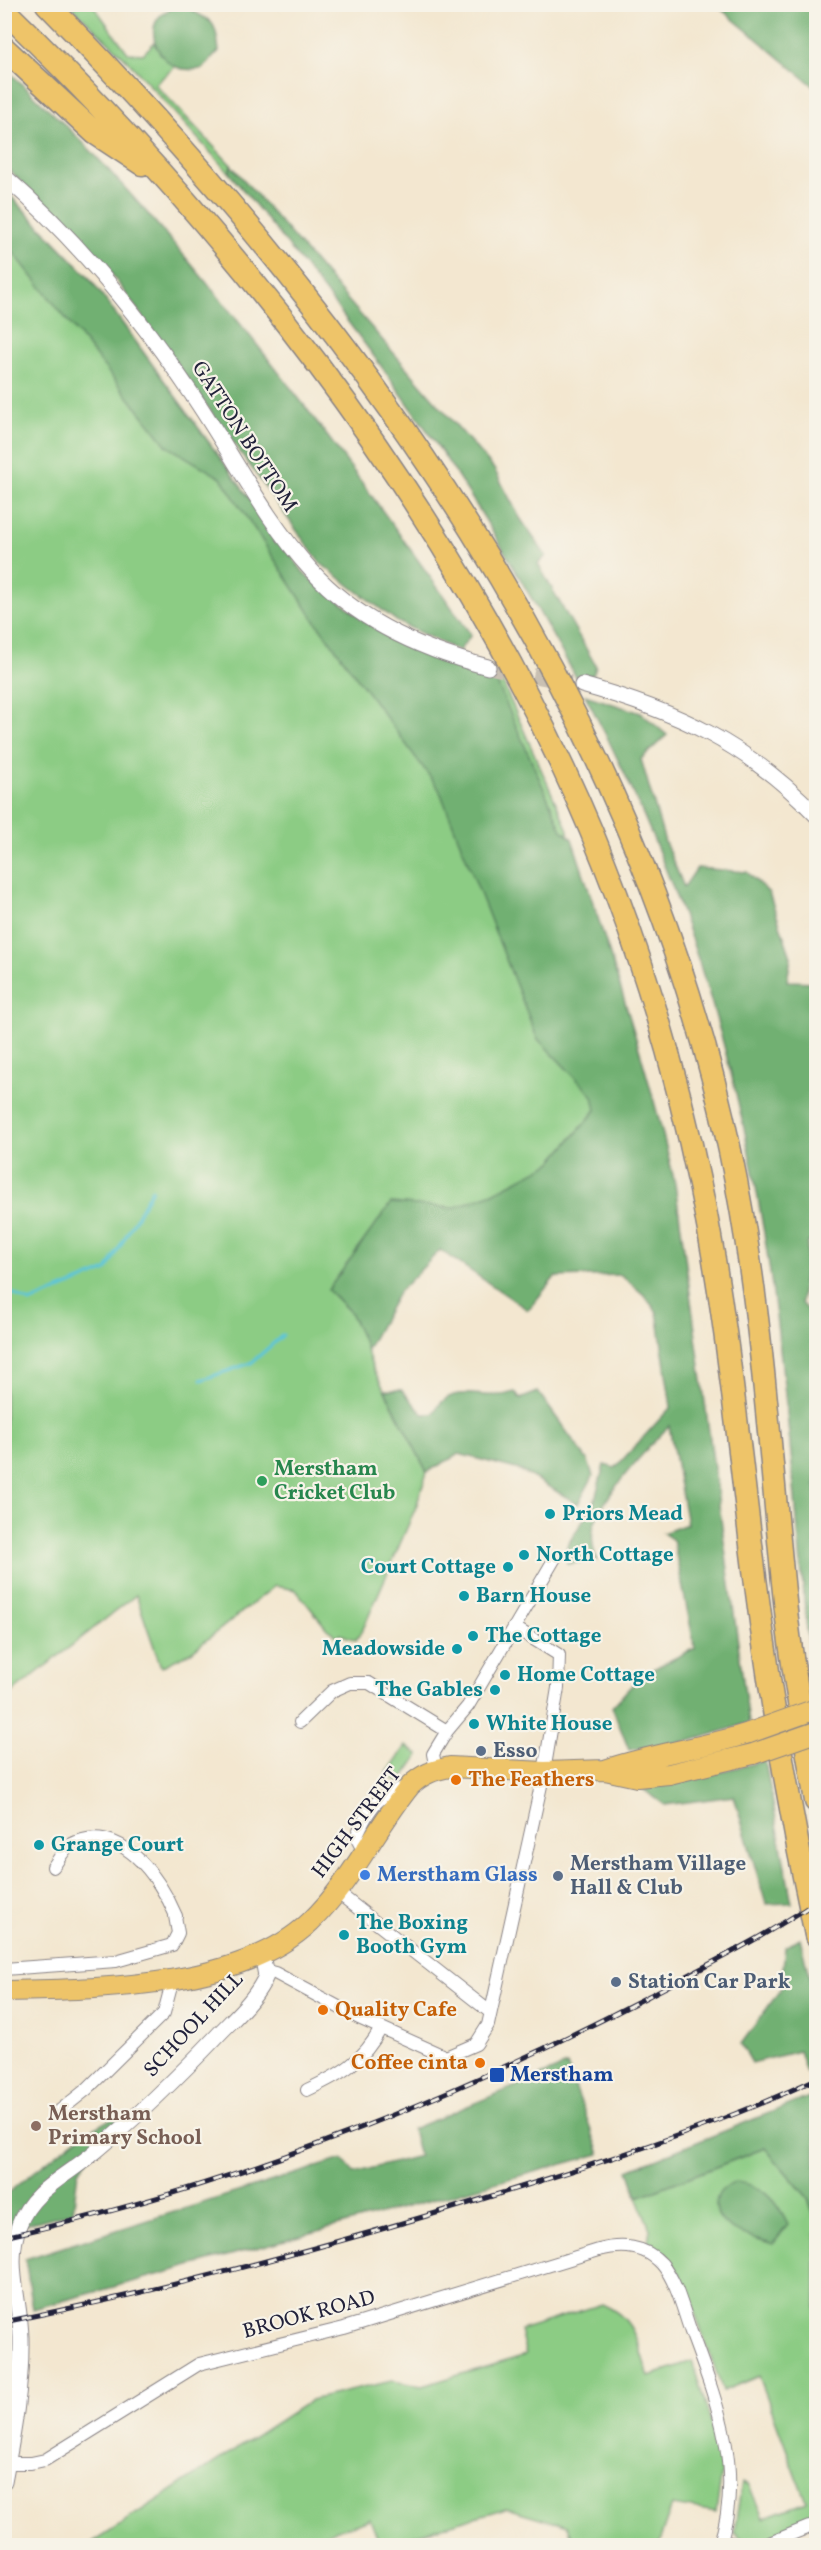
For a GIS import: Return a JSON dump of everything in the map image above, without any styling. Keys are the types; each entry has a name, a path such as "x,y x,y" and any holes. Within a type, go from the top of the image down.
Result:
{"highway":[{"path":"47,4 134,93 239,211 309,299 376,390 440,483 528,627 582,727 628,828 669,933 696,1018 717,1094 740,1204 764,1372 784,1597 816,1802"},
{"path":"4,10 99,106 166,179 239,265 340,397 403,487 462,579 512,666 561,763 624,916 646,978 677,1085 712,1246 736,1411 769,1684 794,1828 816,1935"},
{"path":"4,48 94,133 166,179"}],"main road":[{"path":"604,1770 633,1760 715,1744 816,1709"},
{"path":"604,1770 637,1777 669,1774 753,1754 816,1732"},
{"name":"HIGH STREET","path":"4,1991 104,1987 173,1979 234,1965 265,1963 337,1892 410,1786 436,1770 450,1767 544,1772 604,1770"}],"street":[{"name":"GATTON BOTTOM","path":"4,176 72,240 132,311 191,393 277,526 312,571 348,603 379,625 430,649 488,667"},
{"path":"582,685 651,705 721,739 776,777 816,815"},
{"path":"436,1770 433,1754 447,1731 468,1706 555,1558"},
{"path":"265,1963 275,1972 381,2028 446,2057 474,2046 481,2038 490,2012 544,1772 558,1688 558,1655 514,1627"},
{"path":"300,1722 332,1691 350,1683 369,1683 447,1731"},
{"path":"4,1969 116,1961 172,1945 178,1933 176,1916 166,1893 135,1853 116,1844 94,1838 69,1846 53,1867"},
{"path":"337,1892 490,2012"},
{"name":"SCHOOL HILL","path":"4,2481 20,2372 20,2316 9,2281 12,2251 19,2226 33,2199 95,2152 186,2068 242,2011 264,1980 265,1963"},
{"path":"57,2113 87,2089 164,2013 173,1979"},
{"path":"307,2090 358,2060 369,2050 381,2028"},
{"name":"BROOK ROAD","path":"8,2463 31,2463 45,2460 199,2364 344,2328 613,2246 639,2249 662,2264 671,2278 722,2419 730,2466 729,2500 720,2543"},
{"path":"762,2546 809,2527"},
{"path":"720,2543 739,2546"}],"green space":[{"path":"70,5 93,5 128,53 143,54 154,43 160,53 176,66 155,84 231,165 229,173 124,57"},
{"path":"183,5 210,21 216,31 219,51 202,69 175,67 162,55 154,39 156,22 161,15"},
{"path":"716,5 816,5 816,88"},
{"path":"4,67 82,142 144,210 243,327 290,387 337,448 471,635 459,651 398,622 320,563 103,262 5,166"},
{"path":"231,165 494,469 520,518 546,556 538,564 596,666 593,675 576,677 500,544 445,457 356,333 229,173"},
{"path":"4,190 88,276 306,576 393,641 494,676 562,830 572,839 628,1011 675,1184 749,1723 690,1741 629,1750 612,1707 641,1675 695,1648 673,1540 663,1533 687,1524 669,1426 629,1470 602,1507 594,1524 592,1535 597,1560 567,1564 567,1546 594,1503 604,1465 615,1468 671,1407 657,1312 644,1295 621,1275 555,1277 528,1310 440,1250 398,1293 367,1349 350,1312 328,1290 391,1203 453,1208 493,1193 551,1163 596,1110 593,1096 537,1038 439,789 313,618 221,478 167,446 5,242"},
{"path":"5,190 88,276 306,576 393,641 501,679 568,830 602,1119 595,1111 551,1163 328,1290 350,1312 356,1322 373,1368 427,1472 416,1507 364,1627 356,1640 340,1634 337,1636 327,1629 296,1590 275,1586 191,1652 161,1667 136,1595 5,1698"},
{"path":"585,695 641,713 667,735 641,759 665,842 684,887 697,868 747,872 769,893 791,957 787,981 816,982 816,1242 808,1242 801,1303 816,1320 816,1700 810,1661 788,1421 774,1301 742,1118 709,993 689,932 642,811"},
{"path":"385,1390 402,1390 423,1414 433,1414 441,1403 459,1394 503,1395 515,1392 520,1399 538,1392 588,1461 593,1476 578,1504 520,1470 459,1454 427,1472"},
{"path":"406,1746 419,1755 400,1783 387,1773"},
{"path":"765,1761 792,1903 766,1904 734,1796 665,1805 643,1789"},
{"path":"800,1938 816,2005 816,2068 806,2073 799,2051 752,2063 741,2044 781,1989 785,1947"},
{"path":"567,2065 600,2154 33,2309 25,2259 342,2159 354,2173 419,2156 412,2129"},
{"path":"816,2094 816,2221 808,2198 765,2148 637,2197 628,2170"},
{"path":"117,2115 117,2121 78,2172 73,2212 5,2230 5,2195 76,2139"},
{"path":"765,2148 808,2198 816,2221 816,2529 813,2522 753,2543 738,2538 734,2533 742,2482 749,2485 763,2518 806,2502 759,2376 723,2391 684,2282 669,2259 648,2242 650,2229 637,2197"},
{"path":"736,2182 746,2183 761,2190 774,2202 784,2217 788,2225 773,2244 737,2232 723,2222 718,2215 716,2201 719,2193"},
{"path":"602,2304 614,2310 629,2325 638,2343 649,2376 692,2361 714,2433 722,2472 716,2512 672,2505 658,2545 575,2545 568,2526 506,2508 380,2545 370,2519 291,2545 88,2545 311,2400 392,2381 422,2386 526,2355 520,2330"}],"waterway":[{"path":"4,1289 30,1302 107,1270 152,1189"},
{"path":"201,1380 251,1363 283,1335"}],"tunnel":[{"path":"488,667 582,685"}],"railway":[{"path":"4,2237 170,2194 252,2167 413,2107 570,2036 647,1997 754,1940 816,1902"},
{"path":"4,2322 189,2281 432,2214 697,2129 816,2079"}],"place":[{"name":"Merstham Cricket Club","path":"262,1481"},
{"name":"Priors Mead","path":"550,1514"},
{"name":"North Cottage","path":"524,1555"},
{"name":"Court Cottage","path":"508,1567"},
{"name":"Barn House","path":"464,1596"},
{"name":"The Cottage","path":"473,1636"},
{"name":"Meadowside","path":"457,1649"},
{"name":"Home Cottage","path":"505,1675"},
{"name":"The Gables","path":"495,1690"},
{"name":"White House","path":"474,1724"},
{"name":"Esso","path":"481,1751"},
{"name":"The Feathers","path":"456,1780"},
{"name":"Grange Court","path":"39,1845"},
{"name":"Merstham Glass","path":"365,1875"},
{"name":"Merstham Village Hall & Club","path":"558,1876"},
{"name":"The Boxing Booth Gym","path":"344,1935"},
{"name":"Station Car Park","path":"616,1982"},
{"name":"Quality Cafe","path":"323,2010"},
{"name":"Coffee cinta","path":"480,2063"},
{"name":"Merstham","path":"497,2075"},
{"name":"Merstham Primary School","path":"36,2126"}]}
